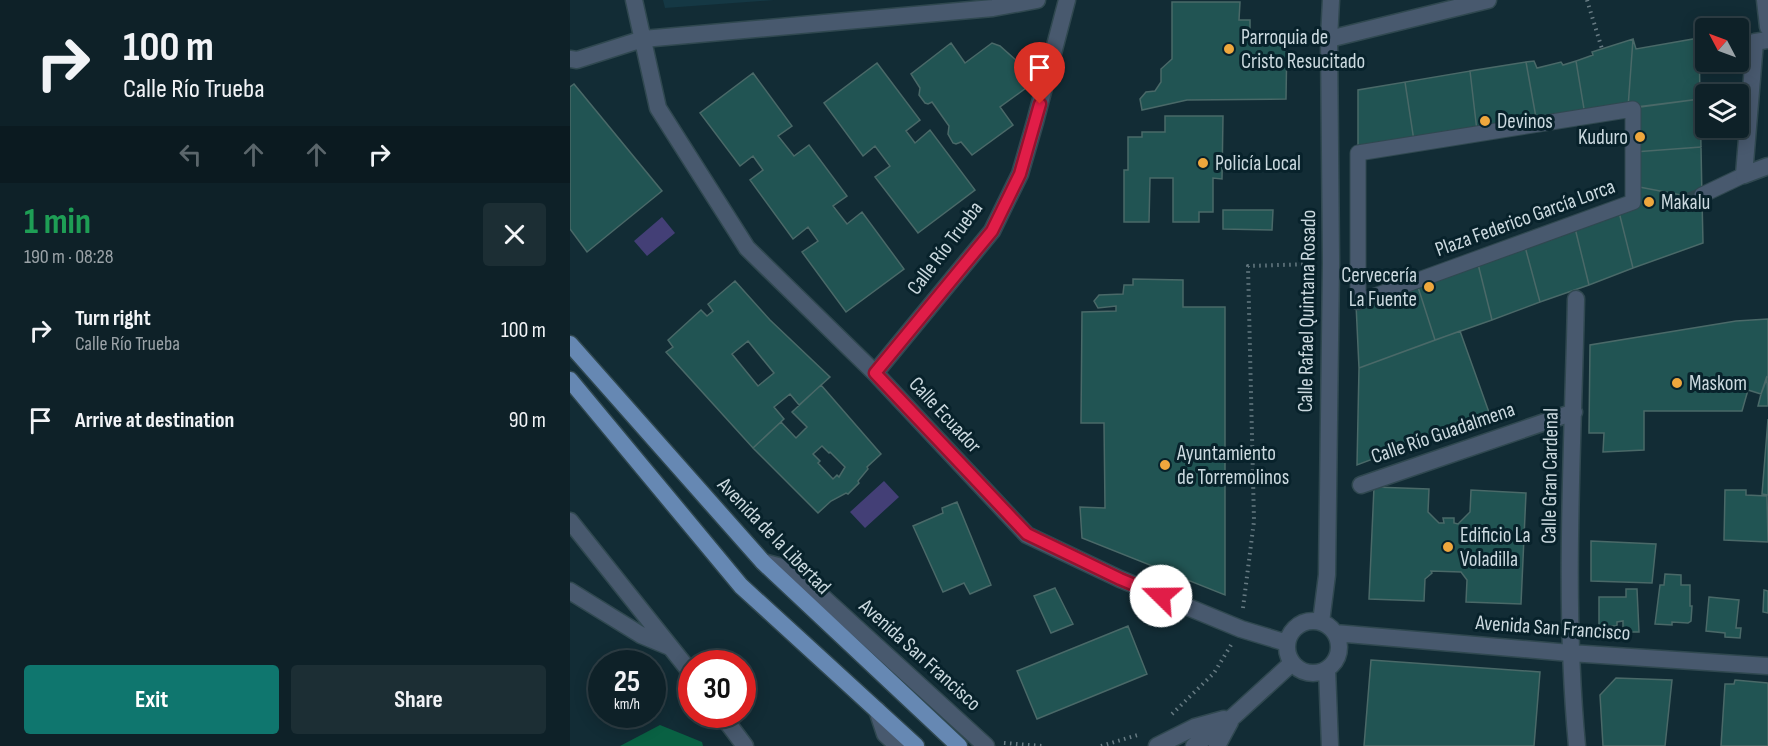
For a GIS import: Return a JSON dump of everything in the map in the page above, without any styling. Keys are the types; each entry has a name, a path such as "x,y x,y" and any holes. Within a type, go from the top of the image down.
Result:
{"main road":[{"name":"Avenida de la Libertad","path":"570,344 763,562 958,746"},
{"path":"570,380 741,586 916,746"}],"street":[{"name":"Calle Ecuador","path":"634,0 658,108 747,248 875,373 1027,534 1120,579 1241,629 1287,643"},
{"path":"570,59 577,60 643,39 993,8 1037,0"},
{"name":"Calle Río Trueba","path":"875,373 992,231 1020,174 1067,0"},
{"name":"Calle Rafael Quintana Rosado","path":"1321,622 1327,575 1331,263 1329,39 1331,0"},
{"path":"1329,39 1488,0"},
{"path":"1765,0 1768,27"},
{"path":"1744,175 1755,42 1768,40"},
{"name":"Plaza Federico García Lorca","path":"1633,109 1634,202 1358,302 1358,153 1633,109"},
{"path":"1702,195 1768,166"},
{"name":"Calle Gran Cardenal","path":"1576,299 1570,653 1577,746"},
{"name":"Calle Río Guadalmena","path":"1360,485 1574,412"},
{"path":"570,520 678,656"},
{"name":"Avenida San Francisco","path":"763,562 793,570 986,746"},
{"path":"570,591 641,635 671,647"},
{"path":"1321,622 1328,625 1335,633 1339,645 1338,654 1327,669 1311,673 1302,671 1288,657 1287,643 1290,634 1303,623 1321,622"},
{"name":"Avenida San Francisco","path":"1335,633 1570,653 1768,666"},
{"path":"1194,746 1234,716 1292,663"},
{"path":"1327,669 1330,746"},
{"path":"877,710 885,734 898,746"},
{"path":"1157,746 1196,728 1234,716"},
{"path":"1217,746 1234,716"},
{"path":"732,728 745,746"}],"path":[{"path":"1587,0 1602,49"},
{"path":"1171,714 1214,673 1241,629 1254,521 1248,266 1331,263"},
{"path":"1101,746 1144,734"},
{"path":"997,746 1002,743 1042,746"}],"shaded area":[{"path":"663,0 774,0 665,8"},
{"path":"662,217 675,233 647,256 634,241"},
{"path":"884,481 899,497 865,528 850,512"}],"green space":[{"path":"666,727 702,742 703,746 620,746 654,728"}],"building":[{"name":"Parroquia de Cristo Resucitado","path":"1172,2 1240,2 1239,20 1250,20 1250,40 1287,38 1286,99 1187,100 1142,110 1140,99 1146,92 1155,91 1161,82 1161,69 1172,59"},
{"path":"1633,39 1636,49 1695,39 1695,72 1700,72 1700,84 1695,84 1695,100 1628,108"},
{"path":"1633,39 1628,108 1585,115 1576,61 1593,55 1592,52"},
{"path":"951,43 965,63 992,43 1000,46 1018,62 1026,88 1000,107 1013,125 972,155 961,142 953,143 948,134 949,126 932,102 925,103 919,95 920,88 911,74"},
{"path":"1534,61 1537,68 1576,61 1585,115 1537,123 1526,62"},
{"path":"1526,62 1537,123 1477,131 1470,71"},
{"path":"877,63 920,120 906,131 915,143 930,130 975,190 918,233 875,177 890,166 875,146 863,156 824,103"},
{"path":"1470,71 1477,131 1414,141 1405,82"},
{"path":"753,73 792,126 778,136 794,156 809,145 847,196 833,206 847,224 862,212 904,269 846,312 802,252 818,241 808,227 793,239 750,180 763,170 753,156 740,166 700,113"},
{"path":"1405,82 1414,141 1358,153 1358,90"},
{"path":"574,84 662,191 587,252 570,229 570,87"},
{"path":"1695,100 1695,138 1701,138 1701,147 1634,152 1633,108"},
{"path":"1165,116 1223,116 1222,179 1213,178 1213,212 1199,212 1199,222 1173,222 1173,178 1150,178 1149,222 1124,222 1124,170 1128,170 1128,137 1142,137 1142,132 1165,132"},
{"path":"1701,147 1702,199 1634,186 1634,152"},
{"path":"1634,186 1702,199 1703,243 1633,268 1618,208"},
{"path":"1618,208 1633,268 1589,285 1574,224"},
{"path":"1223,210 1273,210 1272,230 1223,229"},
{"path":"1574,224 1589,285 1540,302 1524,243"},
{"path":"1524,243 1540,302 1492,320 1477,260"},
{"path":"1477,260 1492,320 1435,340 1417,284"},
{"name":"Ayuntamiento de Torremolinos","path":"1133,279 1183,280 1183,307 1225,307 1225,595 1082,538 1080,507 1105,508 1104,423 1081,423 1082,312 1116,311 1116,306 1098,308 1094,301 1099,295 1123,294 1124,285 1133,285"},
{"path":"735,281 770,320 830,377 799,405 790,394 774,407 784,419 753,448 666,352 673,347 668,340 701,310 707,316 713,311 708,304","holes":["748,341 774,373 758,386 732,354"]},
{"path":"1417,284 1435,340 1359,368 1356,304"},
{"name":"Maskom","path":"1768,319 1768,376 1761,394 1748,390 1742,411 1644,411 1644,450 1603,452 1604,433 1589,433 1590,345 1736,321"},
{"path":"1460,331 1490,415 1357,465 1359,368"},
{"path":"1767,376 1768,406 1758,406 1761,394"},
{"path":"821,385 881,454 867,467 859,483 848,494 831,501 818,513 753,448 781,422 796,438 807,427 792,412","holes":["822,446 845,467 839,477 837,475 833,479 813,454"]},
{"path":"1768,419 1768,495 1762,494"},
{"name":"Edificio La Voladilla","path":"1374,487 1429,489 1428,512 1439,523 1444,523 1443,518 1454,518 1454,523 1458,524 1470,512 1471,490 1526,493 1521,604 1466,602 1467,580 1461,572 1431,571 1432,573 1425,579 1424,601 1369,599"},
{"path":"1725,490 1746,490 1746,495 1767,496 1768,542 1724,540"},
{"path":"957,502 991,585 970,594 964,583 943,592 913,526 943,513 942,508"},
{"path":"1591,541 1656,544 1652,583 1591,581"},
{"path":"1665,574 1681,575 1681,585 1690,585 1690,606 1692,606 1691,621 1688,623 1655,624 1660,585 1664,585"},
{"path":"1055,588 1073,624 1051,633 1034,596"},
{"path":"1626,589 1637,589 1639,632 1623,632 1623,621 1617,622 1617,626 1599,626 1599,597 1626,597"},
{"path":"1764,590 1768,591 1768,613 1763,612"},
{"path":"1709,597 1739,600 1736,628 1741,628 1740,638 1725,637 1725,633 1706,631"},
{"path":"1128,626 1147,674 1037,719 1017,671"},
{"path":"1371,660 1540,672 1534,746 1364,746"},
{"path":"1616,678 1672,680 1665,746 1603,746 1600,695"},
{"path":"1735,680 1768,683 1768,746 1721,746 1725,684 1734,684"}],"tunnel":[{"path":"1689,200 1702,195"}],"place":[{"name":"Parroquia de Cristo Resucitado","path":"1229,49"},
{"name":"Devinos","path":"1485,121"},
{"name":"Kuduro","path":"1640,137"},
{"name":"Policía Local","path":"1203,163"},
{"name":"Makalu","path":"1649,202"},
{"name":"Cervecería La Fuente","path":"1429,287"},
{"name":"Maskom","path":"1677,383"},
{"name":"Ayuntamiento de Torremolinos","path":"1165,465"},
{"name":"Edificio La Voladilla","path":"1448,547"}],"route":[{"path":"1040,104 1020,174 992,231 875,373 1027,534 1161,596"}]}
